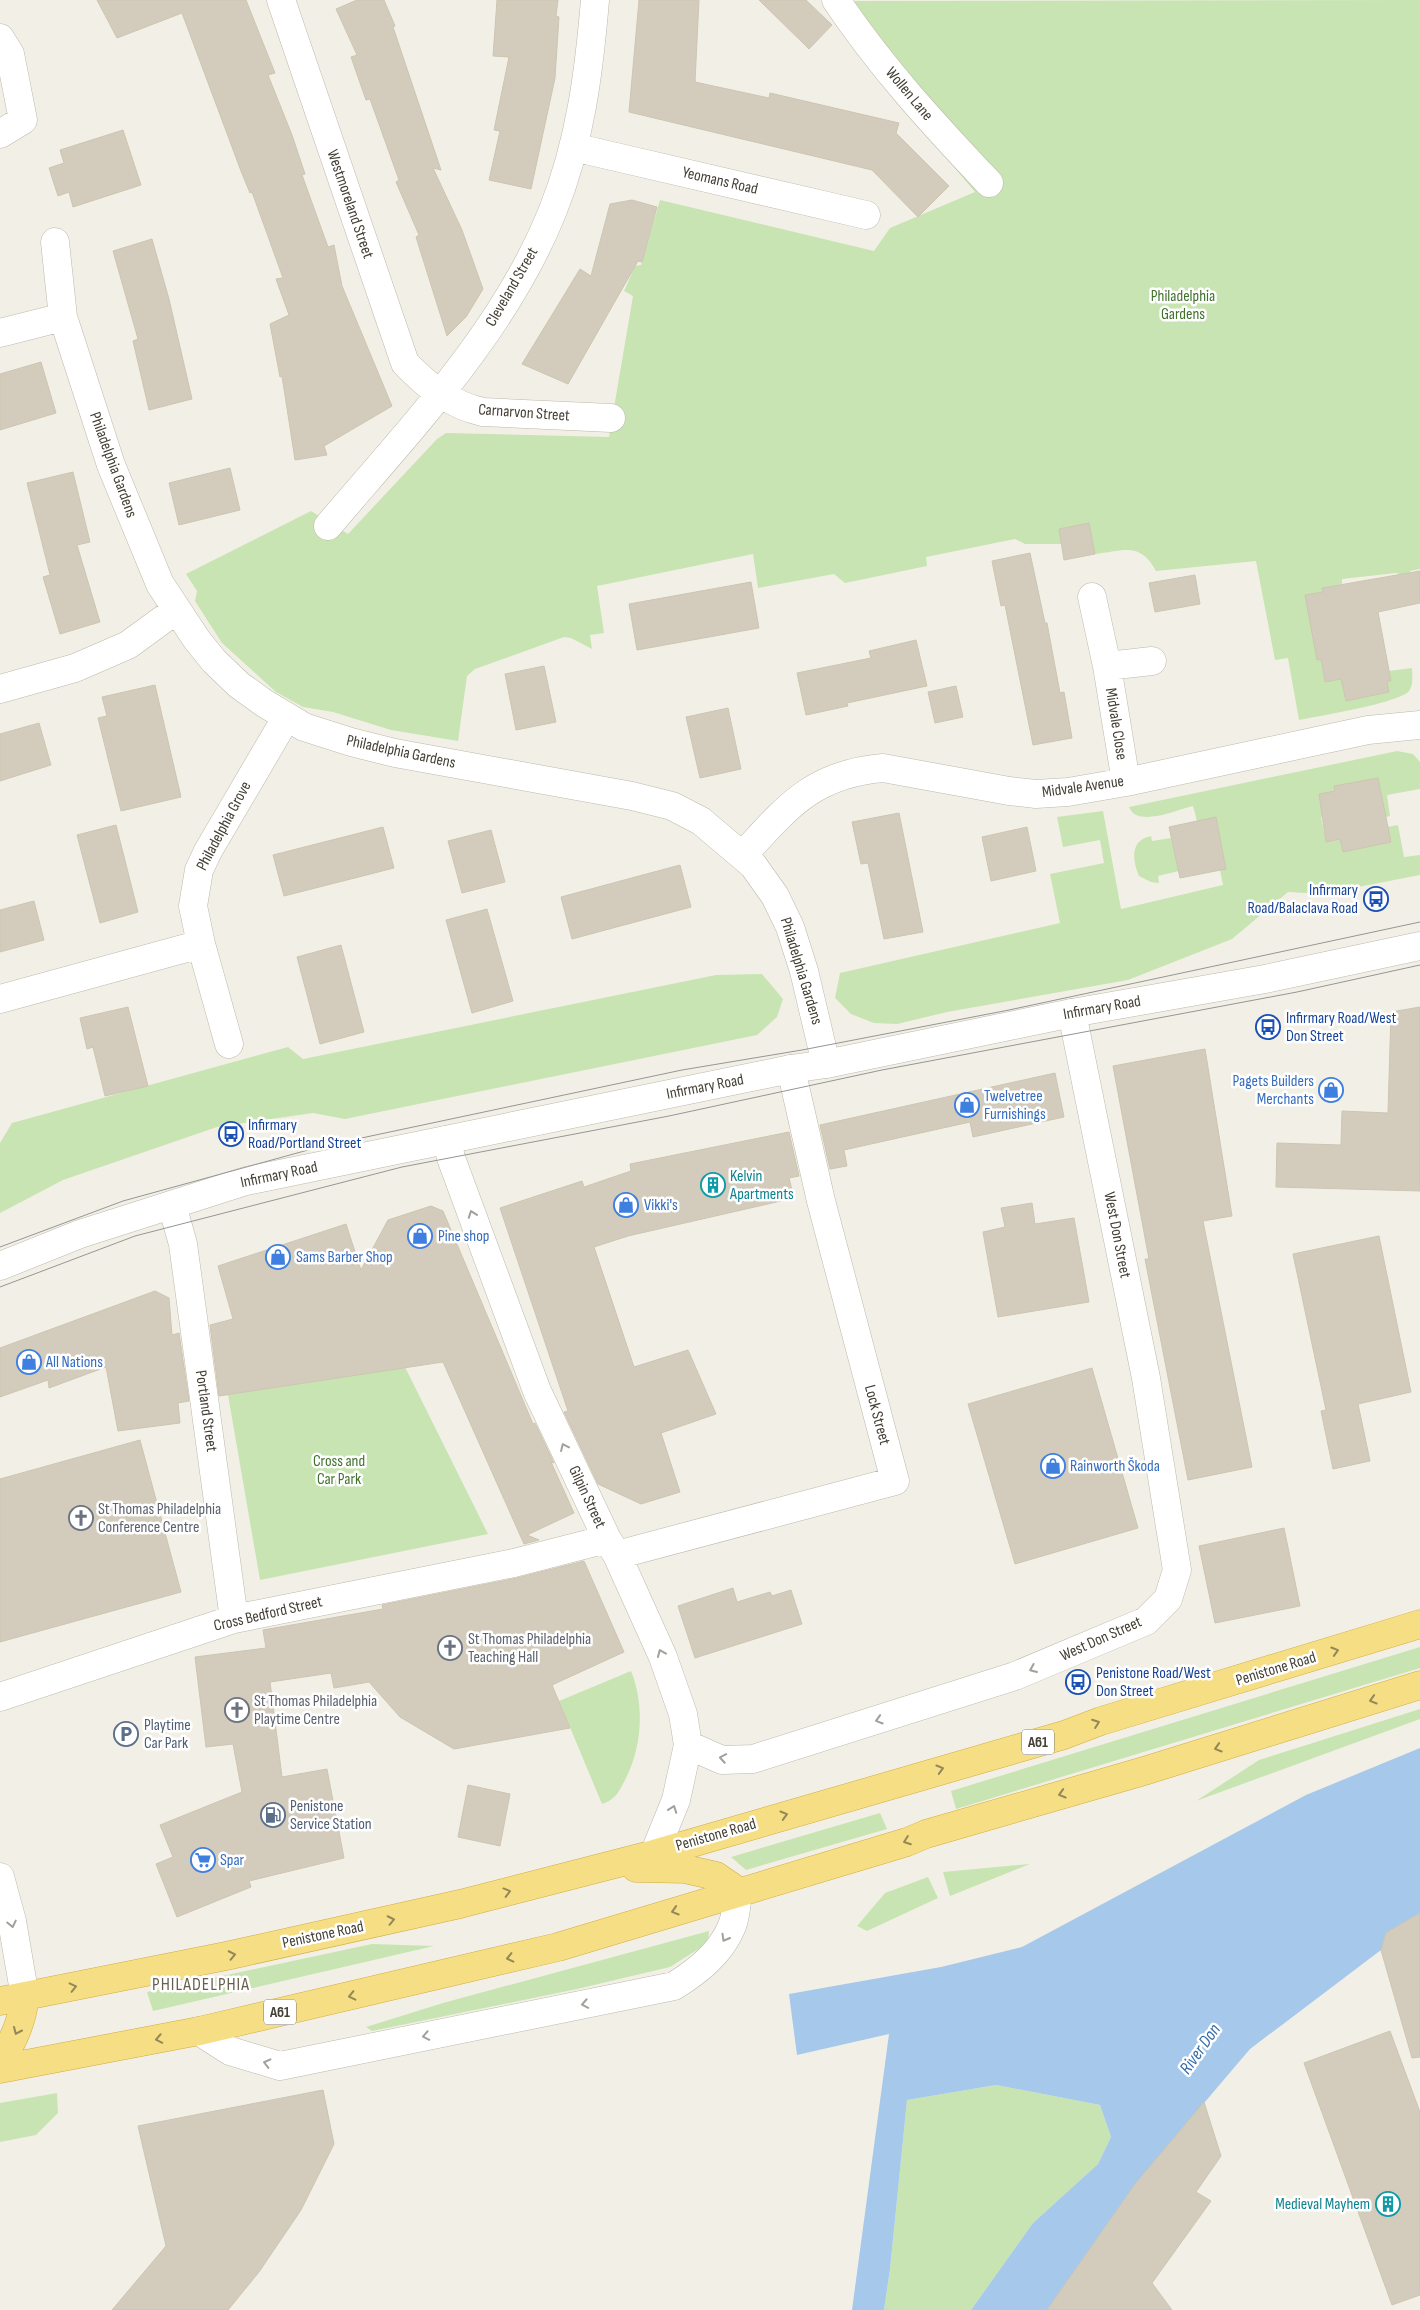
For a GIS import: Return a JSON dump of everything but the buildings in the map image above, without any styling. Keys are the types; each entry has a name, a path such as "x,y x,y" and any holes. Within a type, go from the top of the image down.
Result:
{"highway":[{"name":"Penistone Road","path":"12,1999 226,1956 460,1904 654,1854 1064,1735 1101,1721 1420,1624"},
{"name":"A61","path":"0,2069 199,2031 558,1947 738,1891 907,1842 926,1834 1144,1771 1420,1685"},
{"path":"603,1867 685,1868 716,1876 738,1891"},
{"path":"0,2061 10,2046 22,2020 12,1999"}],"street":[{"name":"Westmoreland Street","path":"281,0 405,363 423,382 440,393"},
{"name":"Cleveland Street","path":"328,526 440,393 488,329 527,265 553,210 573,147 584,100 595,0"},
{"name":"Wollen Lane","path":"836,0 854,26 942,134 989,183"},
{"path":"0,38 10,54 23,120 0,134"},
{"name":"Yeomans Road","path":"573,147 866,215"},
{"name":"Philadelphia Gardens","path":"55,242 63,317 111,465 160,584 176,610 214,661 239,685 286,718 304,727 386,751 605,790 672,806 701,822 754,865 776,896 790,927 809,989 826,1064"},
{"path":"0,333 63,317"},
{"name":"Carnarvon Street","path":"440,393 462,408 483,412 611,418"},
{"name":"Midvale Close","path":"1092,597 1107,666 1126,782"},
{"path":"0,689 75,668 128,646 176,610"},
{"name":"Midvale Close","path":"1107,666 1152,661"},
{"name":"Philadelphia Grove","path":"229,1044 200,944 194,906 199,870 219,829 286,718"},
{"name":"Midvale Avenue","path":"743,855 803,795 832,778 862,770 883,768 1009,791 1036,794 1068,792 1126,782 1368,730 1420,725"},
{"path":"0,999 200,944"},
{"name":"Infirmary Road","path":"0,1266 80,1234 246,1182 791,1069 826,1064 1072,1013 1256,980 1420,946"},
{"name":"West Don Street","path":"688,1745 722,1760 753,1758 1015,1676 1146,1621 1168,1599 1176,1570 1146,1378 1072,1013"},
{"name":"Lock Street","path":"612,1547 895,1481 821,1201 791,1069"},
{"name":"Gilpin Street","path":"447,1140 451,1158 537,1391 612,1547 675,1689 683,1714 688,1745 676,1800 654,1854"},
{"name":"Portland Street","path":"172,1205 183,1244 234,1619"},
{"name":"Cross Bedford Street","path":"0,1697 234,1619 514,1563 612,1547"},
{"path":"0,1877 12,1921 12,1999"},
{"path":"199,2031 230,2051 280,2066 674,1986 693,1975 717,1952 733,1925 738,1891"}],"green space":[{"name":"Philadelphia Gardens","path":"1420,0 1420,569 1410,571 1411,578 1396,573 1342,579 1342,584 1322,588 1323,592 1306,595 1338,658 1321,661 1325,682 1341,679 1346,701 1389,692 1387,681 1391,680 1389,671 1412,668 1412,685 1409,691 1402,696 1375,704 1299,720 1288,658 1275,660 1256,561 1156,571 1144,555 1130,550 1095,554 1089,523 1059,529 1062,544 1025,544 1015,539 926,557 927,566 845,583 834,574 758,588 753,554 597,586 604,633 590,635 592,649 571,638 564,637 475,669 467,676 458,741 391,730 333,712 303,707 276,692 222,643 195,601 197,591 186,574 311,511 348,534 437,439 446,433 609,437 633,296 624,291 635,266 641,265 660,200 874,251 890,228 975,192 918,124 848,1"},
{"path":"1397,751 1413,754 1420,762 1420,789 1387,795 1390,816 1386,817 1378,778 1335,786 1337,814 1321,817 1326,842 1340,839 1343,852 1390,842 1387,827 1398,825 1404,857 1420,855 1420,875 1322,894 1288,892 1232,939 1128,980 947,1012 897,1024 874,1023 851,1014 835,998 840,973 1060,923 1050,874 1104,863 1100,840 1063,847 1057,817 1103,811 1121,909 1223,885 1220,870 1226,868 1216,817 1197,821 1193,806 1167,814 1148,817 1133,813 1129,807"},
{"path":"1151,836 1152,841 1171,838 1179,871 1158,876 1159,883 1151,882 1139,876 1135,864 1134,852 1136,846 1144,838"},
{"path":"762,974 783,999 777,1017 757,1035 345,1119 313,1113 217,1127 63,1180 0,1213 0,1143 12,1123 288,1047 303,1059 716,975"},
{"name":"Cross and Car Park","path":"405,1367 488,1534 260,1580 228,1395"},
{"path":"1420,1647 1420,1668 956,1809 951,1791"},
{"path":"631,1671 640,1712 640,1726 635,1754 631,1768 619,1792 602,1804 559,1701"},
{"path":"1420,1709 1420,1719 1196,1801 1259,1760"},
{"path":"880,1813 887,1829 746,1870 731,1857"},
{"path":"1030,1864 950,1896 943,1872"},
{"path":"928,1877 938,1898 867,1931 857,1926 885,1893"},
{"path":"709,1931 708,1943 670,1967 577,1989 372,2031 366,2027 443,2003"},
{"path":"372,1944 434,1946 153,2011 147,1992"},
{"path":"996,2085 1100,2105 1111,2137 1098,2164 1033,2223 971,2310 884,2310 890,2269 907,2100"},
{"path":"57,2093 58,2113 36,2135 0,2142 0,2103"}],"water":[{"name":"River Don","path":"1420,1748 1420,1913 1386,1933 1381,1950 1250,2049 1136,2183 1047,2310 971,2310 1033,2223 1098,2164 1111,2137 1100,2105 996,2085 907,2100 890,2269 884,2310 852,2310 889,2034 797,2055 789,1994 941,1967 1022,1947 1306,1795"}],"tram line":[{"path":"0,1247 123,1201 319,1147 682,1070 802,1050 1009,1010 1420,922"},
{"path":"0,1287 135,1236 402,1167 669,1116 882,1070 1297,992 1420,965"}],"place":[{"name":"Infirmary Road/Balaclava Road","path":"1376,899"},
{"name":"Infirmary Road/West Don Street","path":"1268,1027"},
{"name":"Pagets Builders Merchants","path":"1331,1090"},
{"name":"Twelvetree Furnishings","path":"967,1105"},
{"name":"Infirmary Road/Portland Street","path":"231,1134"},
{"name":"Kelvin Apartments","path":"713,1185"},
{"name":"Vikki's","path":"626,1205"},
{"name":"Pine shop","path":"420,1236"},
{"name":"Sams Barber Shop","path":"278,1257"},
{"name":"All Nations","path":"29,1362"},
{"name":"Rainworth Škoda","path":"1053,1466"},
{"name":"St Thomas Philadelphia Conference Centre","path":"81,1518"},
{"name":"St Thomas Philadelphia Teaching Hall","path":"450,1648"},
{"name":"Penistone Road/West Don Street","path":"1078,1682"},
{"name":"St Thomas Philadelphia Playtime Centre","path":"237,1710"},
{"name":"Playtime Car Park","path":"126,1734"},
{"name":"Penistone Service Station","path":"273,1815"},
{"name":"Spar","path":"203,1860"},
{"name":"Medieval Mayhem","path":"1388,2204"}],"district":[{"name":"PHILADELPHIA","path":"201,1984"}]}
